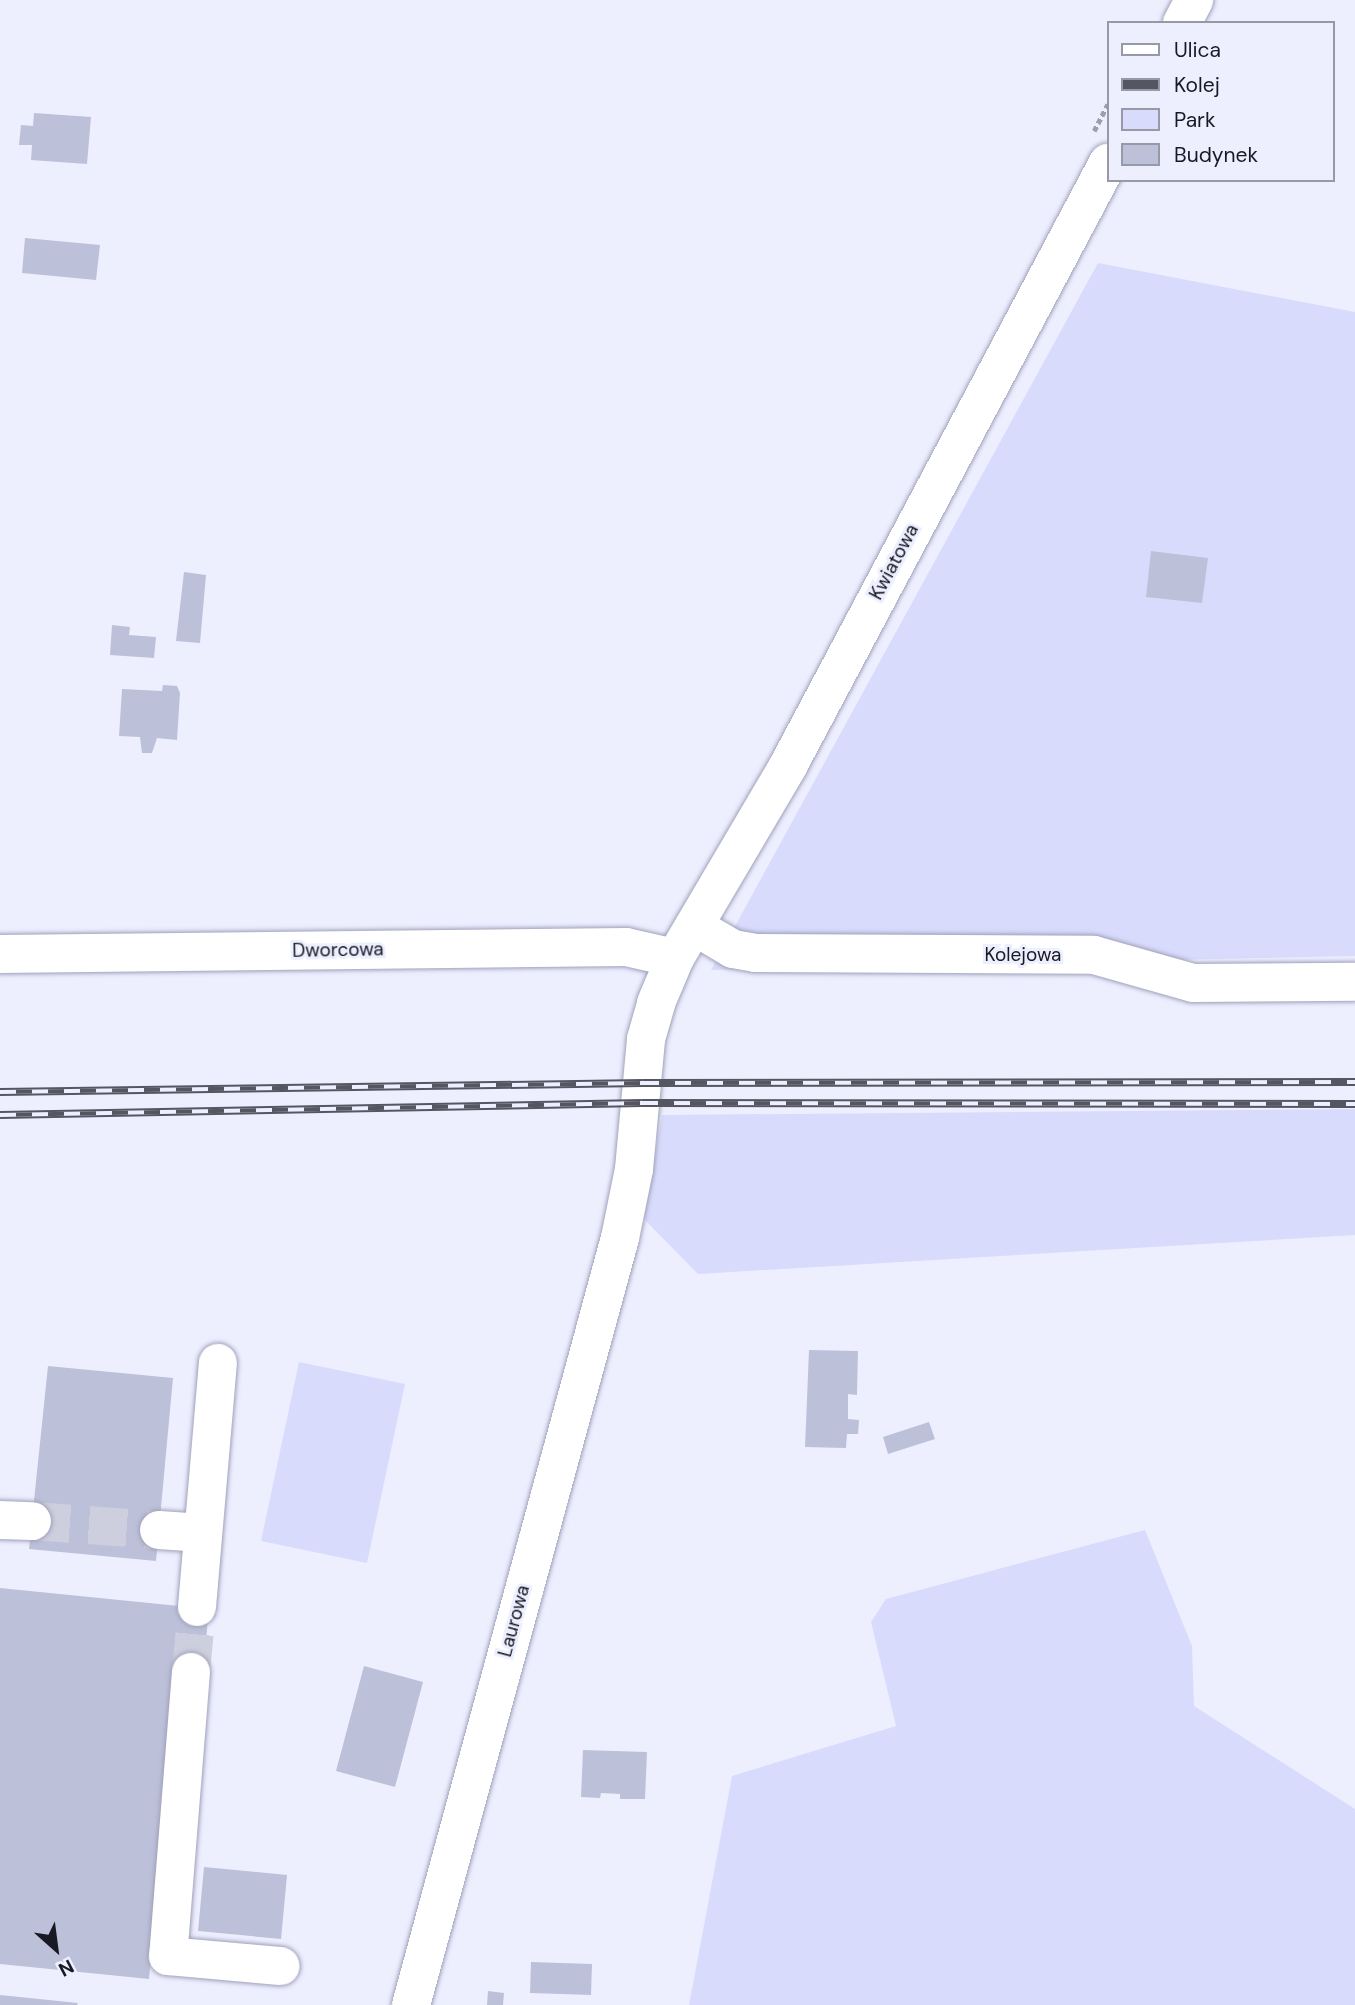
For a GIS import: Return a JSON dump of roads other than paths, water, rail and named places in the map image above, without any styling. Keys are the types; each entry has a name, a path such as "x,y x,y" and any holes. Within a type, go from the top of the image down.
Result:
{"street":[{"path":"1183,21 1194,0"},
{"name":"Kwiatowa","path":"675,958 788,765 1098,152"},
{"name":"Kolejowa","path":"694,926 733,949 755,953 1094,955 1193,983 1355,982"},
{"name":"Dworcowa","path":"0,954 626,947 675,958"},
{"name":"Laurowa","path":"411,2005 620,1238 638,1143 646,1039 675,958"},
{"path":"197,1607 218,1363"},
{"path":"159,1530 203,1533"},
{"path":"191,1672 168,1956 281,1966"}],"tunnel":[{"path":"32,1521 159,1530"},
{"path":"191,1672 197,1607"}],"railway":[{"path":"0,1092 643,1083 1355,1082"},
{"path":"0,1115 642,1103 1355,1104"}]}
